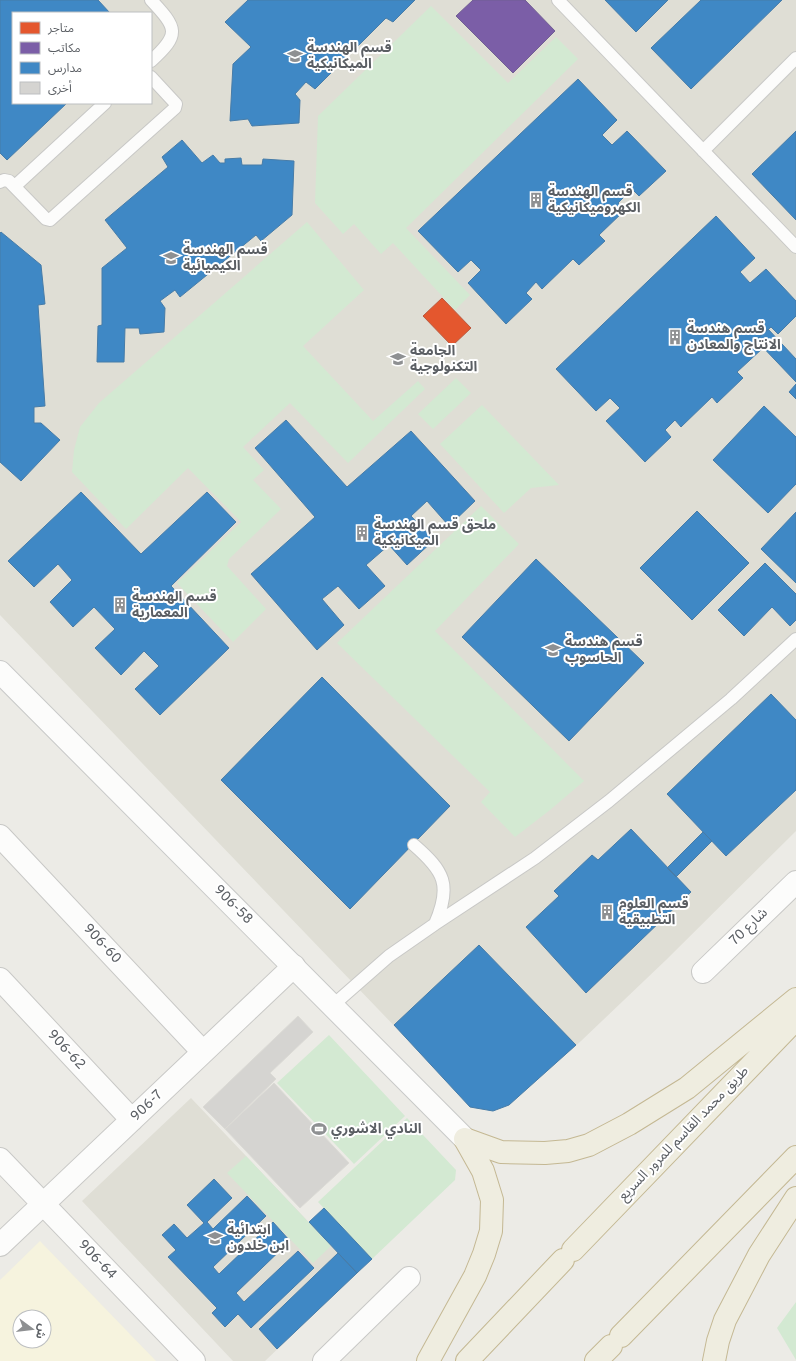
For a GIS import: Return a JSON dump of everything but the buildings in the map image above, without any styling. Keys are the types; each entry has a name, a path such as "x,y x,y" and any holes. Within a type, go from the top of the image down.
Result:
{"highway":[{"path":"465,1139 501,1152 545,1153 568,1151 589,1145 629,1124 687,1088 796,999"},
{"name":"طريق محمد القاسم للمرور السريع","path":"466,1361 796,1019"},
{"path":"428,1361 475,1276 491,1231 492,1200 483,1170 465,1139"},
{"path":"596,1361 796,1156"},
{"path":"714,1361 724,1320 760,1255 796,1198"}],"street":[{"name":"906-58","path":"0,672 465,1139"},
{"name":"906-60","path":"0,836 203,1052"},
{"name":"شارع 70","path":"703,972 796,882"},
{"name":"906-7","path":"0,1245 294,966"},
{"name":"906-62","path":"0,979 132,1120"},
{"name":"906-64","path":"0,1159 194,1361"},
{"path":"324,1361 409,1278"}],"lane":[{"path":"558,0 796,248"},
{"path":"152,60 168,45 172,33 170,23 154,1"},
{"path":"703,151 796,58"},
{"path":"0,182 4,180 9,181 46,219 51,219 175,108 176,104 152,78"},
{"path":"15,186 104,104"},
{"path":"332,1006 389,956 535,858 603,806 731,698 796,640"},
{"path":"414,844 432,860 440,875 443,885 444,894 442,905 435,924"}],"shaded area":[{"name":"الجامعة التكنولوجية","path":"0,0 796,0 796,831 666,960 581,1041 509,1105 493,1111 473,1108 0,615"},
{"path":"191,1098 357,1273 265,1361 233,1361 82,1201"},
{"path":"40,1241 156,1361 0,1361 0,1280"}],"green space":[{"path":"431,6 508,83 556,37 578,59 406,228 470,295 455,310 393,243 381,254 354,224 343,234 315,203 318,116"},
{"path":"307,222 364,290 303,346 373,421 418,381 425,389 348,463 290,403 243,447 264,470 253,480 281,509 229,559 227,566 266,609 233,642 177,583 241,522 188,468 126,529 72,472 74,450 80,427 99,403"},
{"path":"456,378 471,393 433,429 418,414"},
{"path":"482,405 559,485 531,488 504,513 440,444"},
{"path":"481,506 519,544 435,631 584,781 515,837 481,802 490,792 337,643"},
{"path":"329,1035 405,1116 354,1164 277,1083"},
{"path":"407,1118 456,1170 455,1180 372,1259 318,1202"},
{"path":"246,1156 331,1246 313,1263 227,1173"},
{"path":"796,1302 796,1360 777,1328"}],"place":[{"name":"قسم الهندسة الميكانيكية","path":"295,56"},
{"name":"قسم الهندسة الكهروميكانيكية","path":"536,200"},
{"name":"قسم الهندسة الكيميائية","path":"171,258"},
{"name":"قسم هندسة الانتاج والمعادن","path":"675,337"},
{"name":"الجامعة التكنولوجية","path":"398,359"},
{"name":"ملحق قسم الهندسة الميكانيكية","path":"362,533"},
{"name":"قسم الهندسة المعمارية","path":"120,605"},
{"name":"قسم هندسة الحاسوب","path":"553,650"},
{"name":"قسم العلوم التطبيقية","path":"607,912"},
{"name":"النادي الاشوري","path":"319,1129"},
{"name":"ابتدائية ابن خلدون","path":"215,1238"}]}
